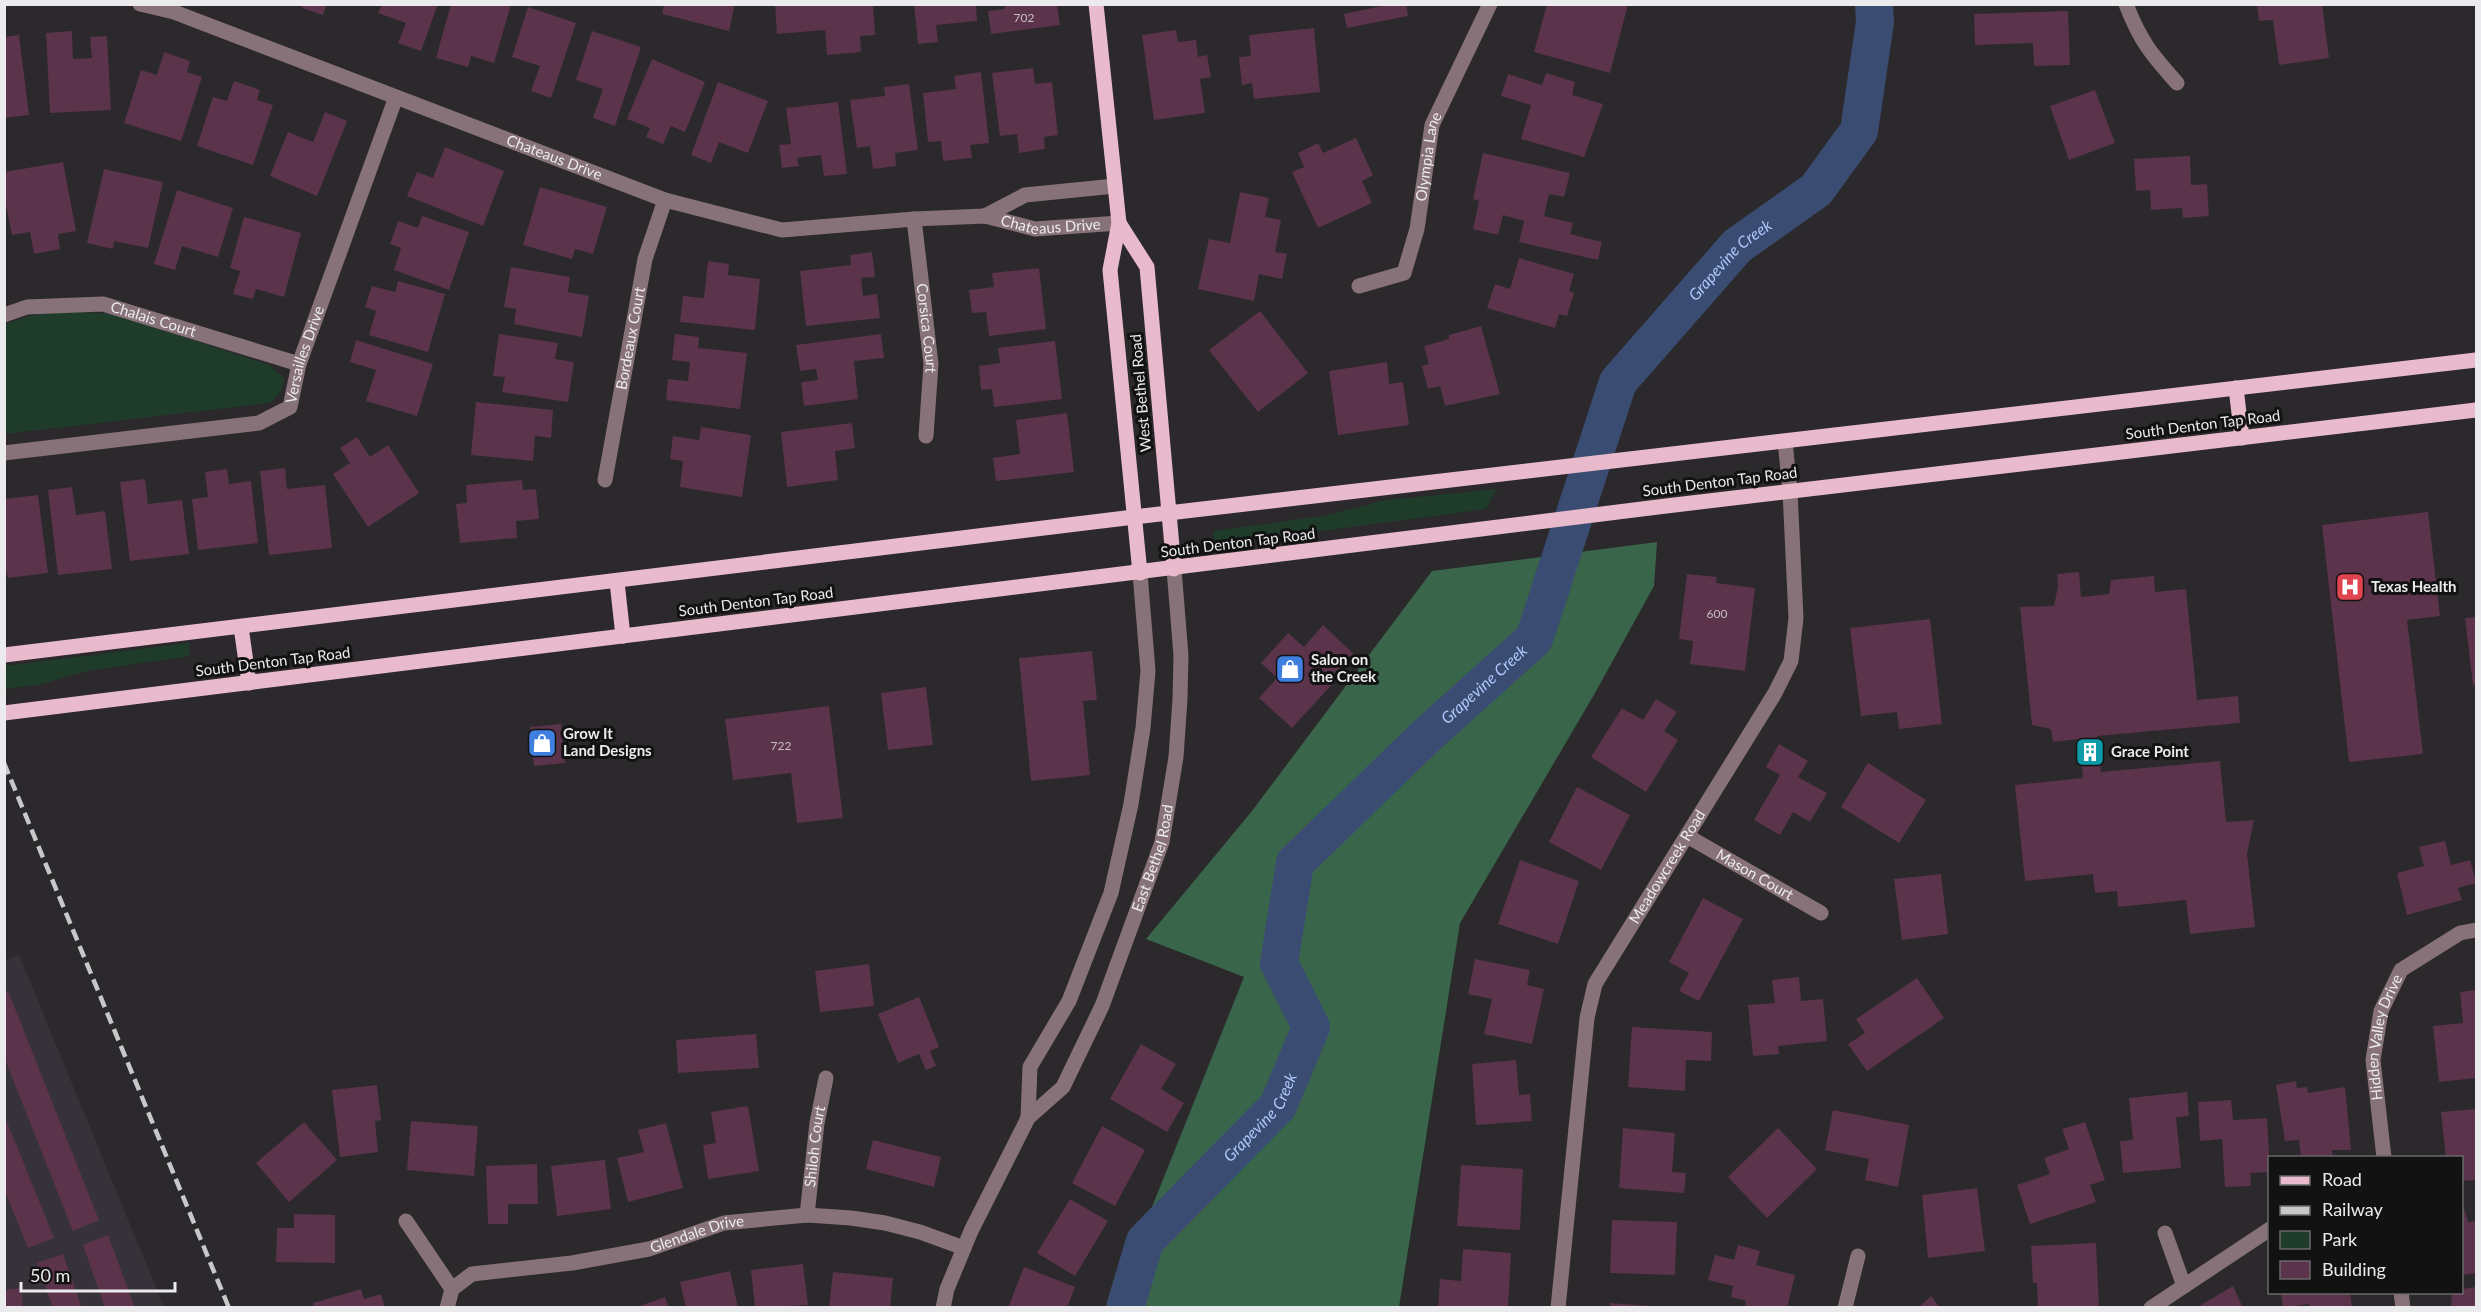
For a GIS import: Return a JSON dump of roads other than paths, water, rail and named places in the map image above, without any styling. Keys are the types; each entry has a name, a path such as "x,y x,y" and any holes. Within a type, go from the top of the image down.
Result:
{"main road":[{"name":"West Bethel Road","path":"1096,4 1119,223 1110,270 1140,573"},
{"name":"West Bethel Road","path":"1119,223 1147,267 1174,569"},
{"path":"4,655 1134,517 2476,360"},
{"path":"2236,388 2242,438"},
{"name":"South Denton Tap Road","path":"4,713 1790,491 2476,410"},
{"path":"616,582 623,636"},
{"path":"241,627 249,683"}],"street":[{"name":"Chateaus Drive","path":"140,4 174,12 665,200 782,230 914,219 985,216 1035,229 1119,223"},
{"name":"Olympia Lane","path":"1359,286 1404,273 1417,229 1432,125 1490,4"},
{"path":"2126,4 2133,25 2148,52 2178,83"},
{"name":"Versailles Drive","path":"4,453 259,423 290,407 299,364 396,97"},
{"name":"Chateaus Drive","path":"985,216 1025,195 1115,186"},
{"name":"Bordeaux Court","path":"605,480 645,259 665,200"},
{"name":"Corsica Court","path":"914,219 931,364 926,436"},
{"name":"Chalais Court","path":"4,315 27,307 103,304 299,364"},
{"name":"Meadowcreek Road","path":"1558,1308 1587,1018 1595,984 1775,693 1791,661 1796,618 1790,491 1785,441"},
{"name":"East Bethel Road","path":"943,1308 947,1289 964,1248 1028,1118 1062,1087 1102,1006 1162,842 1176,757 1180,699 1181,656 1174,569"},
{"name":"East Bethel Road","path":"1028,1118 1030,1067 1069,1001 1107,904 1131,804 1143,728 1148,671 1140,573"},
{"name":"Mason Court","path":"1687,836 1821,913"},
{"name":"Hidden Valley Drive","path":"2384,1156 2373,1060 2381,1011 2401,970 2460,933 2476,930"},
{"name":"Shiloh Court","path":"807,1215 817,1123 826,1078"},
{"name":"Glendale Drive","path":"452,1289 472,1274 572,1263 649,1249 724,1223 807,1215 885,1223 920,1232 964,1248"},
{"path":"406,1221 452,1289 447,1308"},
{"path":"2151,1308 2268,1230"},
{"path":"2165,1233 2184,1286"},
{"path":"1845,1308 1858,1256"}],"waterway":[{"name":"Grapevine Creek","path":"1125,1308 1145,1241 1278,1106 1311,1027 1279,963 1295,863 1425,737 1534,639 1618,382 1737,246 1816,190 1859,131 1875,22 1874,4"}],"railway":[{"path":"4,763 229,1308"}],"place":[{"name":"Texas Health","path":"2350,587"},
{"name":"Salon on the Creek","path":"1290,669"},
{"name":"Grow It Land Designs","path":"542,743"},
{"name":"Grace Point","path":"2090,752"}]}
